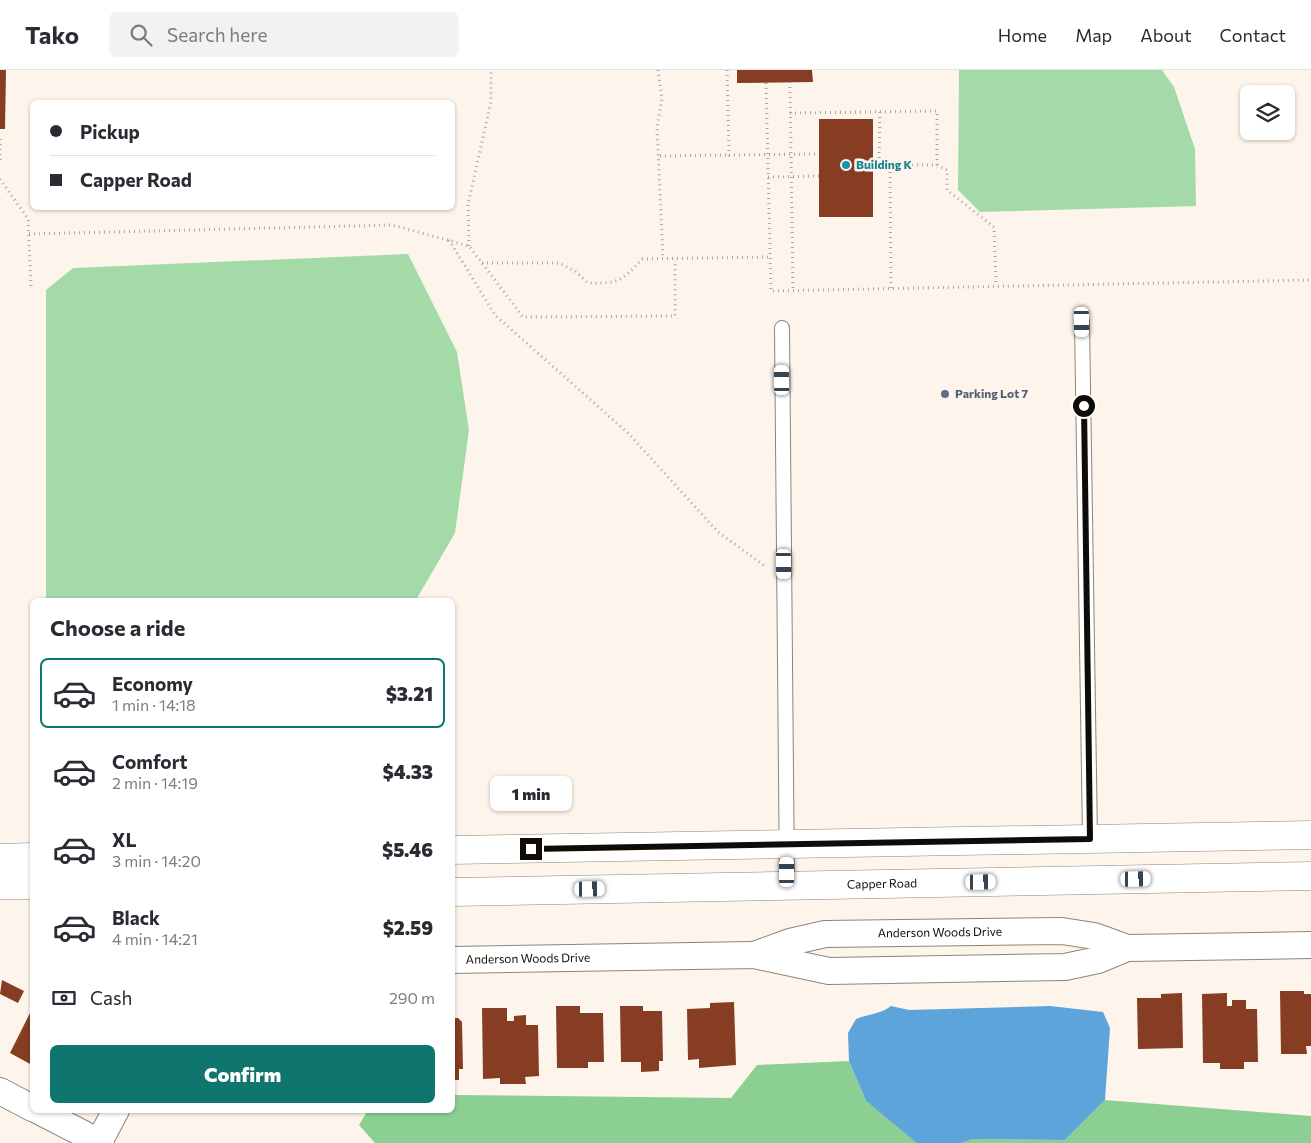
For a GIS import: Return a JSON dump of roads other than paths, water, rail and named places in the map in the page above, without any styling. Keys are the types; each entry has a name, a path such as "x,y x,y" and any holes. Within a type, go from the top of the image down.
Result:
{"street":[{"path":"455,850 1311,835"},
{"path":"0,858 30,857"},
{"name":"Capper Road","path":"455,892 1311,876"},
{"path":"0,885 30,885"},
{"name":"Anderson Woods Drive","path":"754,955 790,942 835,934 1062,931 1094,936 1127,948 1311,945"},
{"name":"Anderson Woods Drive","path":"455,960 754,955 828,971 1045,968 1065,967 1098,960 1127,948"},
{"path":"0,1091 30,1107"},
{"path":"43,1113 100,1143 115,1113"}],"lane":[{"path":"1082,322 1090,839"},
{"path":"782,328 787,885"}],"water":[{"path":"891,1006 909,1010 1050,1006 1103,1012 1110,1028 1105,1100 1065,1140 973,1139 961,1143 917,1143 866,1101 849,1061 848,1033 856,1019"}],"place":[{"name":"Building K","path":"846,165"},
{"name":"Parking Lot 7","path":"945,394"}]}
